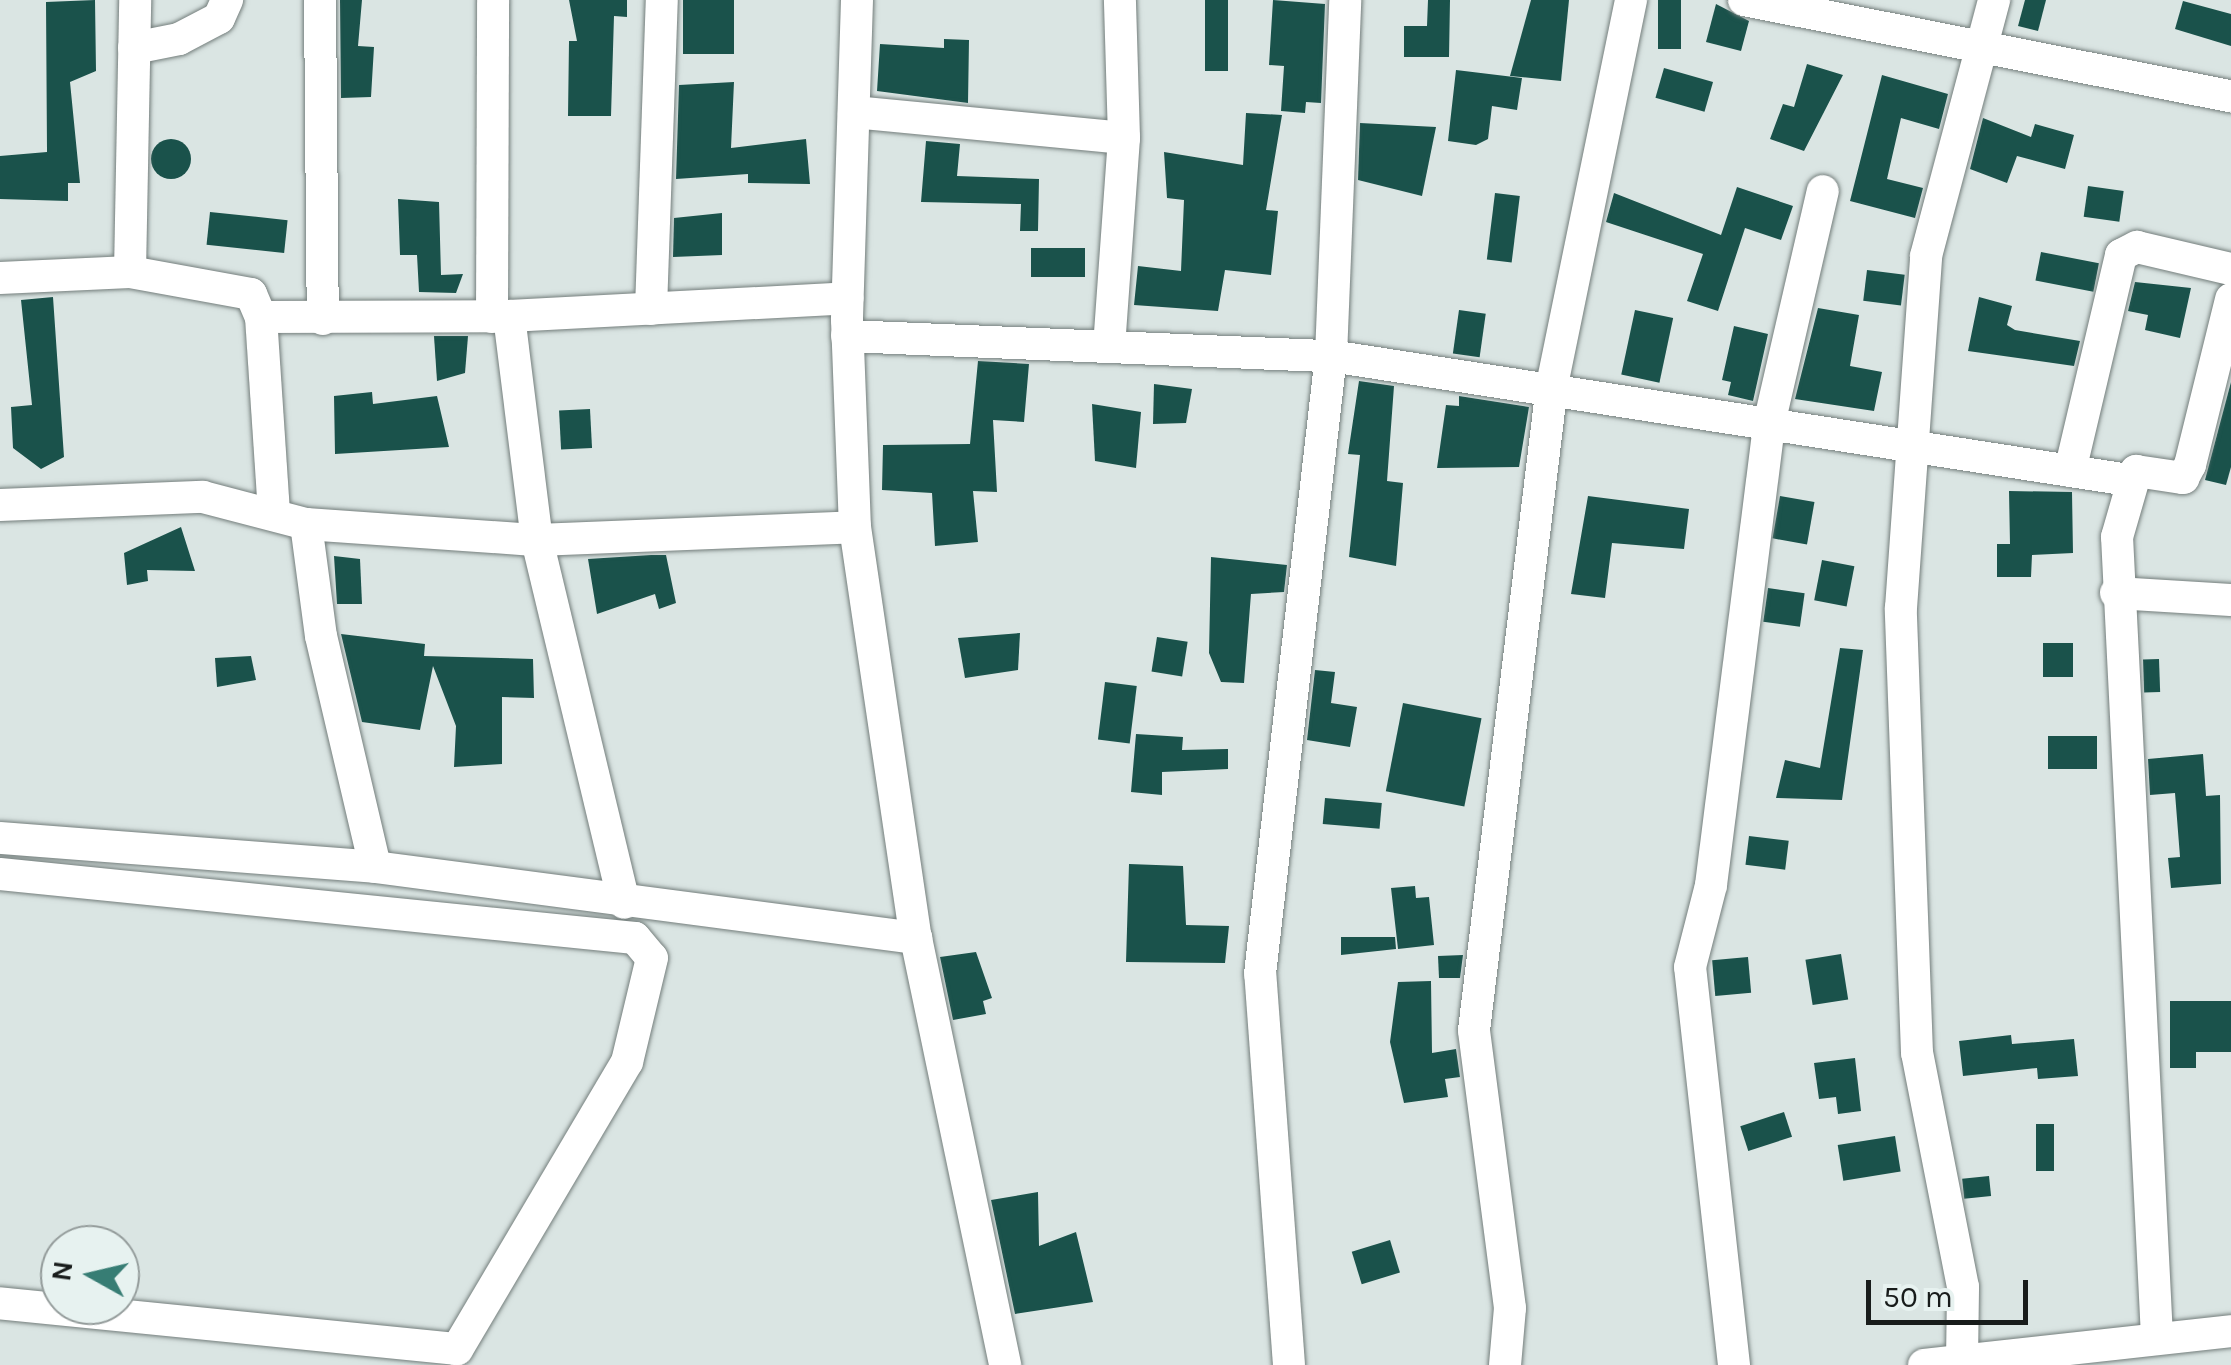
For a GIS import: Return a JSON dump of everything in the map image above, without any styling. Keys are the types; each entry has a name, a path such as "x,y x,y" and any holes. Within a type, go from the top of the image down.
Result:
{"street":[{"path":"130,272 135,0"},
{"path":"134,48 178,40 219,18 227,0"},
{"path":"320,0 324,318"},
{"path":"493,0 501,316 537,540 624,903"},
{"path":"652,309 662,0"},
{"path":"857,0 847,336 854,527 916,938 1005,1365"},
{"path":"1109,346 1124,138 1120,0"},
{"path":"1290,1365 1260,974 1331,356 1345,0"},
{"path":"1505,1365 1510,1308 1474,1030 1552,386 1631,0"},
{"path":"1744,0 2231,96"},
{"path":"1962,1361 1963,1288 1916,1054 1900,608 1926,256 1978,46 1994,0"},
{"path":"854,112 1124,138"},
{"path":"1734,1365 1690,967 1710,885 1769,424 1823,191"},
{"path":"2070,471 2121,255 2137,247 2231,269"},
{"path":"0,278 130,272 230,284 250,294 261,316 274,511"},
{"path":"261,316 501,316 848,298"},
{"path":"2157,1337 2116,593 2128,480 2136,471 2183,478 2231,300"},
{"path":"847,336 1331,356 1552,386 1910,448 2128,480"},
{"path":"0,505 203,497 274,511 306,524 537,540 854,527"},
{"path":"306,524 320,636 375,867"},
{"path":"2116,593 2231,600"},
{"path":"0,838 375,867 624,903 916,938"},
{"path":"0,874 635,938 652,958 627,1062 454,1357 0,1303"},
{"path":"1924,1365 2231,1331"}],"building":[{"path":"95,0 96,71 70,82 80,183 68,183 68,201 0,199 0,156 47,152 46,2"},
{"path":"340,0 362,0 358,46 374,47 371,97 341,98"},
{"path":"569,0 627,0 627,17 614,16 611,116 568,116 569,41 577,41"},
{"path":"683,0 734,0 734,54 683,54"},
{"path":"1205,0 1228,0 1228,71 1205,71"},
{"path":"1273,0 1325,4 1321,103 1306,102 1305,113 1281,111 1284,66 1269,65"},
{"path":"1428,0 1450,0 1449,57 1404,57 1404,26 1427,26"},
{"path":"1531,0 1569,0 1561,81 1510,76"},
{"path":"1658,0 1681,0 1681,49 1658,49"},
{"path":"2025,0 2046,0 2038,31 2018,26"},
{"path":"2183,1 2231,14 2231,46 2175,29"},
{"path":"1716,4 1749,21 1741,51 1706,42"},
{"path":"944,39 969,40 968,103 877,91 880,44 944,48"},
{"path":"1807,64 1843,75 1804,151 1770,139 1783,104 1794,107"},
{"path":"1664,68 1713,82 1704,112 1655,98"},
{"path":"1456,70 1522,78 1517,110 1492,106 1488,139 1476,145 1448,141"},
{"path":"1882,75 1948,94 1939,129 1901,118 1887,179 1923,188 1915,218 1850,201"},
{"path":"734,82 731,148 806,139 810,184 748,183 748,174 676,179 679,85"},
{"path":"1246,113 1282,115 1266,210 1278,211 1271,275 1225,270 1218,311 1134,305 1138,266 1181,271 1184,200 1167,198 1164,152 1243,165"},
{"path":"1983,118 2031,137 2035,124 2074,135 2065,169 2017,156 2007,183 1970,169"},
{"path":"1360,123 1436,127 1422,196 1358,180"},
{"path":"171,139 185,145 191,159 185,173 171,179 157,173 151,159 157,145"},
{"path":"926,141 960,144 957,176 1039,179 1038,231 1020,231 1021,204 921,202"},
{"path":"2088,186 2124,191 2119,222 2084,217"},
{"path":"1737,187 1793,206 1781,240 1745,228 1718,311 1687,301 1703,254 1606,222 1614,193 1721,235"},
{"path":"1495,193 1520,196 1512,263 1487,260"},
{"path":"398,199 439,202 441,275 463,274 456,293 419,292 417,255 400,255"},
{"path":"210,212 288,220 284,253 207,245"},
{"path":"722,213 722,255 673,257 674,218"},
{"path":"1031,248 1085,248 1085,277 1031,277"},
{"path":"2041,252 2099,263 2093,292 2035,280"},
{"path":"1867,270 1905,275 1901,305 1863,301"},
{"path":"2135,282 2191,288 2180,338 2145,330 2148,315 2128,311"},
{"path":"53,297 64,457 41,469 13,448 11,407 32,405 21,300"},
{"path":"1979,297 2012,306 2007,325 2015,330 2080,341 2074,366 1968,351"},
{"path":"1818,308 1859,315 1850,366 1882,372 1874,411 1795,399"},
{"path":"1459,310 1486,314 1480,357 1453,354"},
{"path":"1635,310 1673,318 1659,383 1621,375"},
{"path":"1734,326 1768,334 1753,401 1728,395 1731,382 1722,380"},
{"path":"434,336 468,336 465,373 437,381"},
{"path":"978,361 1029,364 1024,422 993,420 997,492 973,491 978,542 935,546 932,493 882,490 883,445 970,444"},
{"path":"1359,381 1394,386 1387,481 1403,483 1396,566 1349,557 1360,455 1348,454"},
{"path":"2231,382 2231,467 2226,485 2205,480"},
{"path":"1154,384 1192,389 1186,423 1153,424"},
{"path":"372,392 373,404 437,396 449,447 335,454 334,396"},
{"path":"1459,396 1529,407 1519,467 1437,468 1446,405 1459,406"},
{"path":"1092,404 1141,412 1136,468 1095,461"},
{"path":"590,409 592,448 561,450 559,411"},
{"path":"2009,491 2072,492 2073,553 2032,555 2031,577 1997,577 1997,544 2010,544"},
{"path":"1588,496 1689,509 1684,549 1612,543 1605,598 1571,594"},
{"path":"1780,496 1814,502 1807,544 1773,538"},
{"path":"181,527 195,571 147,570 148,581 127,585 124,553"},
{"path":"666,555 676,603 659,609 655,594 597,614 588,559"},
{"path":"334,556 360,559 362,604 337,604"},
{"path":"1211,557 1287,565 1284,592 1251,594 1244,683 1221,682 1209,653"},
{"path":"1822,560 1854,566 1847,607 1814,600"},
{"path":"1768,588 1805,593 1800,627 1763,622"},
{"path":"1020,633 1018,670 965,678 958,638"},
{"path":"341,634 425,644 424,656 533,659 534,698 502,697 502,764 454,767 456,726 433,666 420,730 362,722"},
{"path":"1157,637 1188,642 1182,676 1152,672"},
{"path":"2043,643 2073,643 2073,677 2043,677"},
{"path":"1840,648 1863,650 1842,800 1776,798 1785,760 1820,768"},
{"path":"251,656 256,680 217,687 215,658"},
{"path":"2159,659 2160,692 2144,693 2143,660"},
{"path":"1315,670 1335,672 1331,703 1357,707 1350,747 1307,740"},
{"path":"1105,682 1137,686 1130,743 1098,740"},
{"path":"1403,703 1482,718 1464,807 1386,791"},
{"path":"1136,734 1183,737 1182,750 1228,749 1228,769 1162,772 1162,795 1131,792"},
{"path":"2048,736 2097,736 2097,769 2048,769"},
{"path":"2203,754 2206,796 2220,795 2221,884 2171,888 2168,858 2180,857 2175,793 2150,795 2148,759"},
{"path":"1325,798 1382,803 1380,829 1323,824"},
{"path":"1749,836 1789,841 1785,870 1745,865"},
{"path":"1129,864 1183,866 1186,925 1229,926 1225,963 1126,962"},
{"path":"1415,886 1416,898 1429,897 1434,945 1398,949 1391,888"},
{"path":"1341,937 1395,937 1396,949 1341,955"},
{"path":"976,952 992,998 983,1001 986,1014 953,1020 940,957"},
{"path":"1841,954 1848,999 1813,1005 1805,960"},
{"path":"1463,955 1460,978 1439,978 1438,956"},
{"path":"1748,957 1751,993 1715,996 1712,960"},
{"path":"1431,981 1432,1053 1456,1049 1460,1077 1445,1079 1448,1097 1404,1103 1390,1042 1398,982"},
{"path":"2170,1001 2231,1001 2231,1052 2196,1052 2196,1068 2170,1068"},
{"path":"2011,1035 2012,1044 2074,1039 2078,1076 2038,1079 2037,1068 1963,1076 1959,1041"},
{"path":"1855,1058 1861,1111 1838,1114 1836,1097 1819,1099 1814,1063"},
{"path":"1784,1112 1792,1137 1748,1151 1740,1126"},
{"path":"2036,1124 2054,1124 2054,1171 2036,1171"},
{"path":"1895,1136 1901,1172 1843,1181 1838,1145"},
{"path":"1989,1176 1991,1196 1964,1199 1962,1179"},
{"path":"1038,1192 1039,1246 1076,1232 1093,1302 1015,1314 991,1200"},
{"path":"1390,1240 1400,1273 1362,1284 1352,1252"}]}
